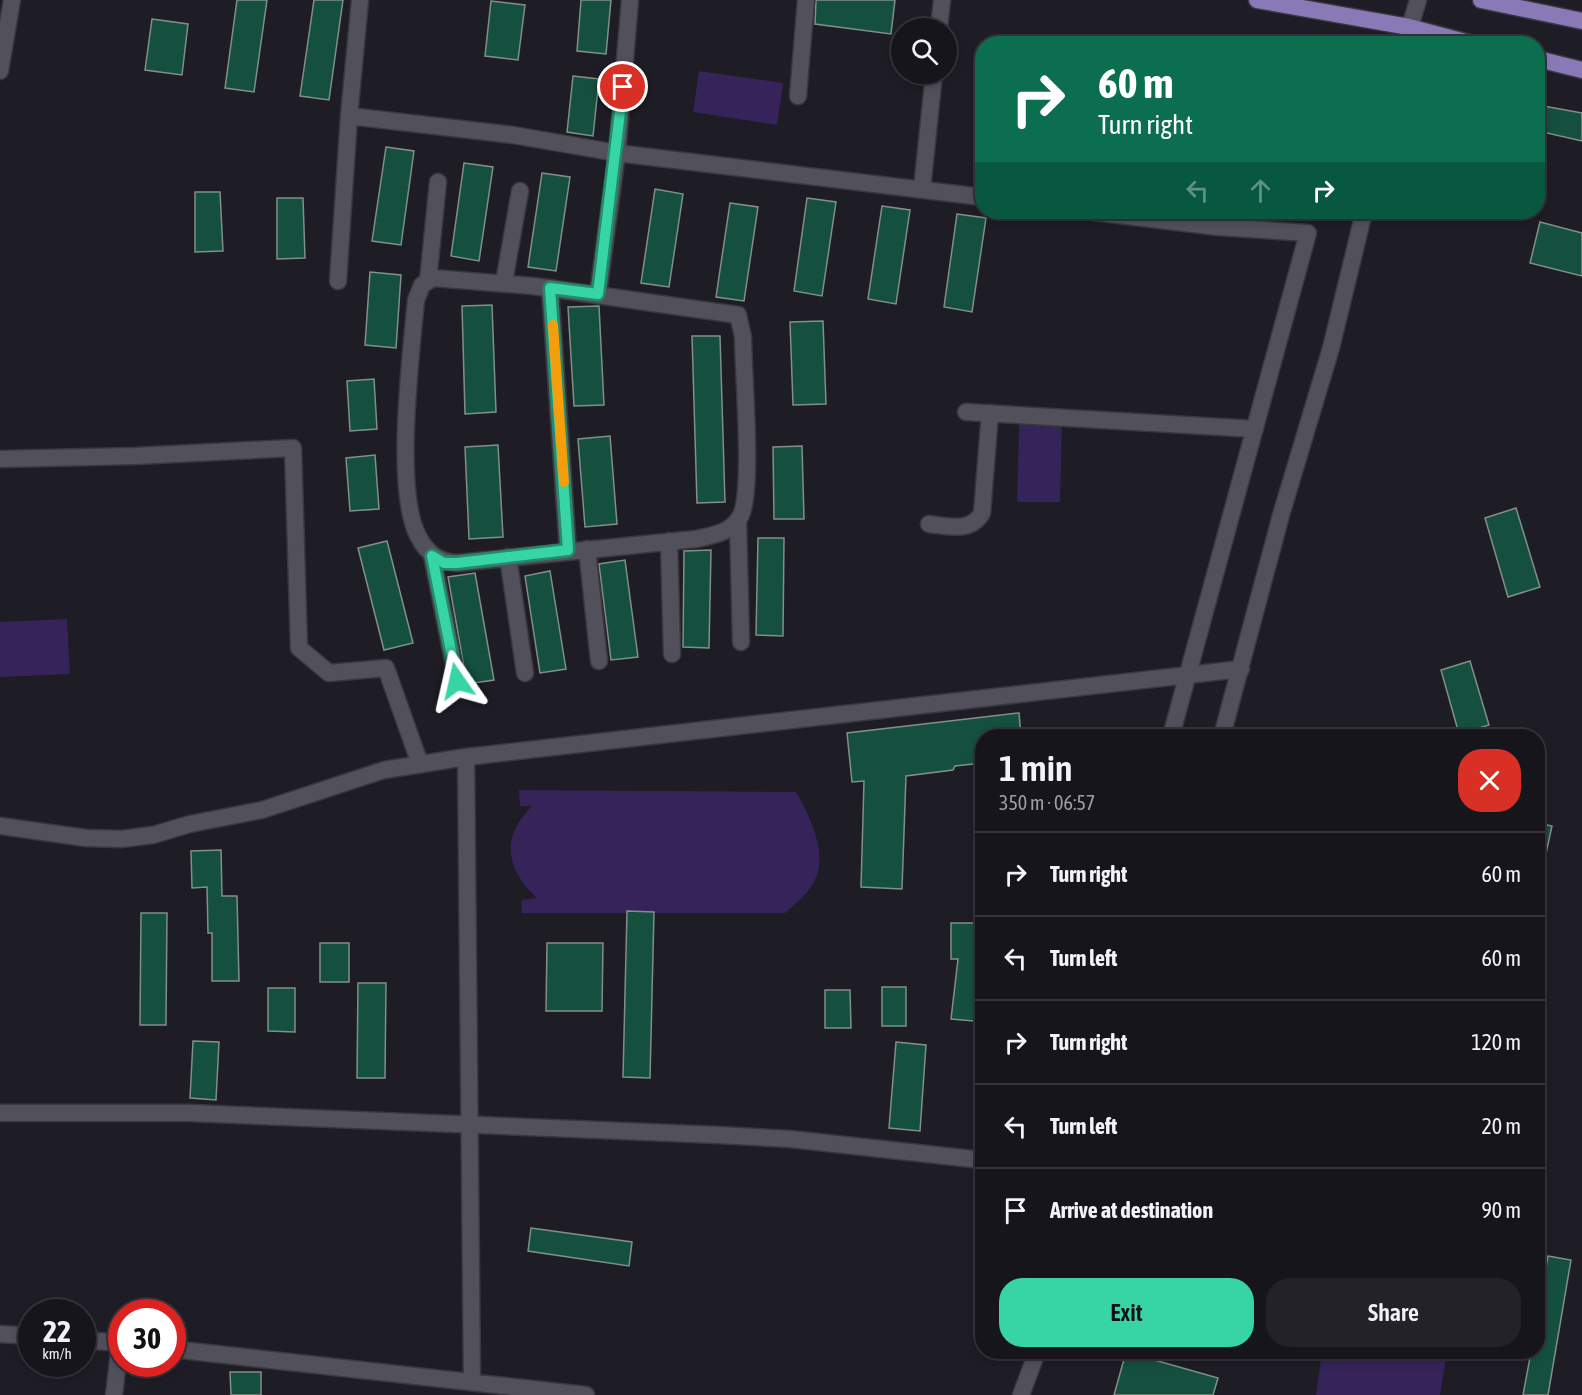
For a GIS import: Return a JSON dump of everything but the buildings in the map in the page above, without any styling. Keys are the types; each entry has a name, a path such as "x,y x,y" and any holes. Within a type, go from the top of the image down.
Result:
{"main road":[{"path":"1257,0 1409,27 1443,36"},
{"path":"1481,0 1582,21"},
{"path":"1545,61 1582,70"}],"street":[{"path":"0,71 12,0"},
{"path":"338,281 349,116 360,0"},
{"path":"598,294 616,153 630,0"},
{"path":"798,96 806,0"},
{"path":"940,18 942,0"},
{"path":"1407,36 1418,0"},
{"path":"922,189 933,84"},
{"path":"349,116 513,135 616,153 975,196"},
{"path":"428,281 438,182"},
{"path":"504,282 520,192"},
{"path":"1152,219 1218,227 1308,233 1173,729"},
{"path":"1224,729 1281,515 1331,348 1362,219"},
{"path":"457,681 432,556 418,536 408,485 406,403 416,300 422,285 433,278 504,282 598,294 653,305 738,315 743,337 747,488 738,520 741,642"},
{"path":"550,288 568,550"},
{"path":"966,412 1255,429"},
{"path":"928,524 972,525 982,513 990,413"},
{"path":"0,459 293,448 299,648 329,674 386,668 420,764"},
{"path":"432,556 444,563 457,563 669,541 719,534 731,529 738,520"},
{"path":"669,541 672,654"},
{"path":"587,549 600,661"},
{"path":"508,557 525,673"},
{"path":"0,826 86,838 122,839 153,835 190,824 262,810 384,770 466,757 1241,669"},
{"path":"466,757 472,1382"},
{"path":"0,1113 190,1113 790,1139 975,1159"},
{"path":"0,1334 18,1335"},
{"path":"186,1351 586,1395"},
{"path":"1021,1395 1034,1359"},
{"path":"114,1395 116,1377"}],"shaded area":[{"path":"699,71 783,83 777,125 693,112"},
{"path":"1019,424 1062,425 1060,502 1017,502"},
{"path":"67,619 70,674 0,677 0,622"},
{"path":"519,790 796,792 816,836 819,848 818,871 808,891 785,913 522,913 521,900 537,898 519,876 513,865 511,853 511,842 515,830 532,806 520,806"},
{"path":"1321,1359 1446,1359 1440,1395 1316,1395"}],"slow traffic":[{"path":"553,325 564,482"}],"route":[{"path":"457,681 432,556 444,563 457,563 568,550 550,288 598,294 623,87"}]}
